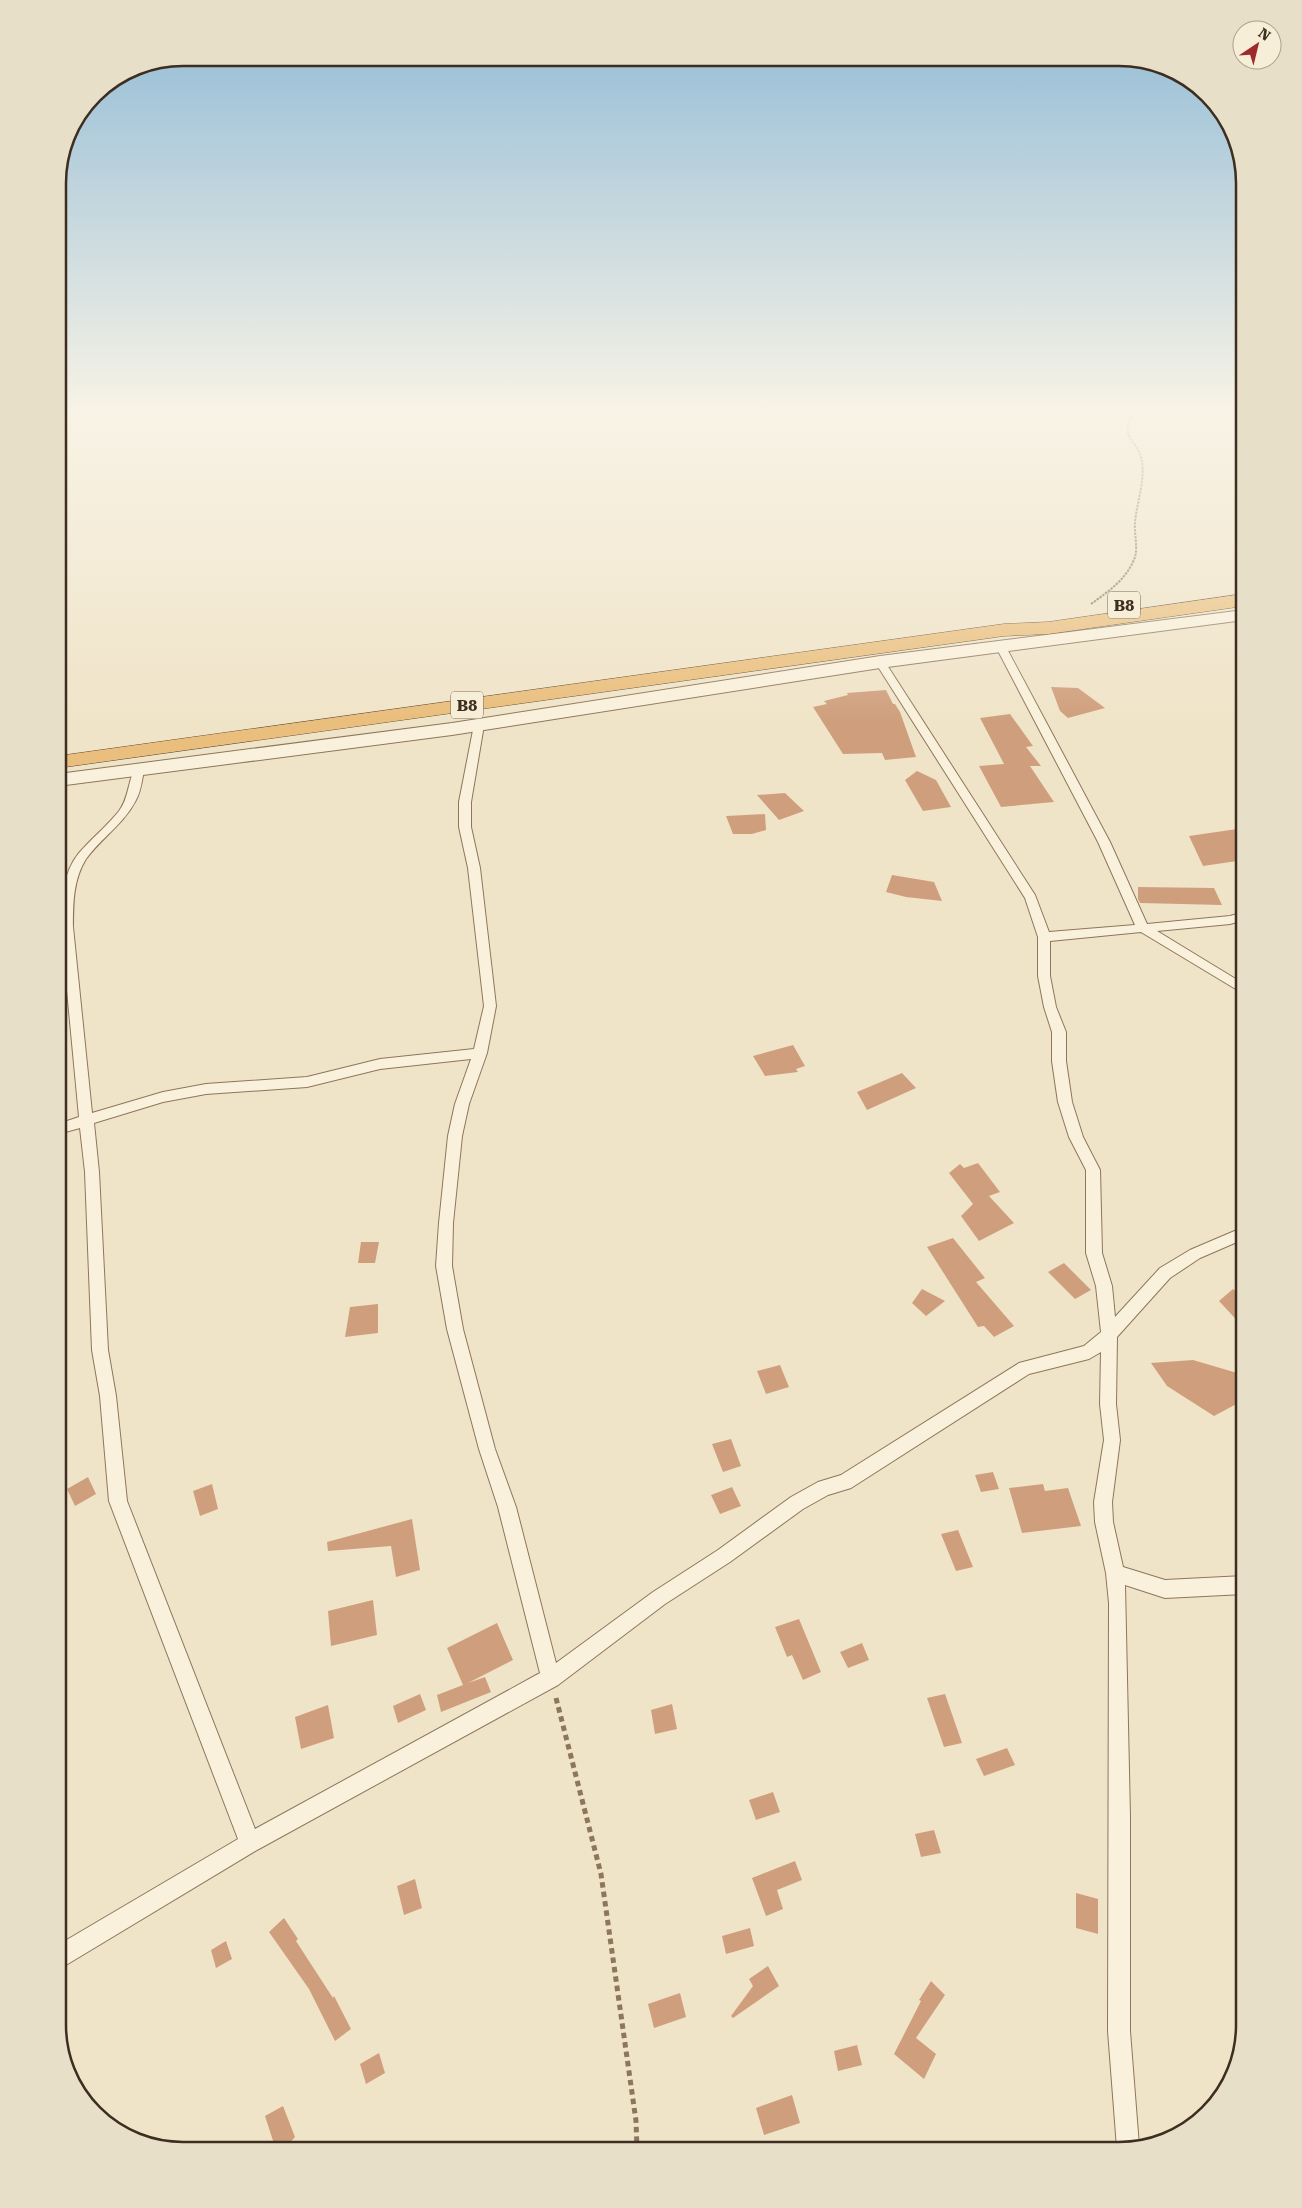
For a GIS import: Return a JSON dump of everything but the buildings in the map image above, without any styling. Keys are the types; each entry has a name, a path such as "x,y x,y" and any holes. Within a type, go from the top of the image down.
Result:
{"highway":[{"name":"B8","path":"1003,638 1083,611 1236,590"},
{"name":"B8","path":"67,761 1003,638 1048,628 1236,601"}],"street":[{"path":"67,779 479,725 880,662 1003,638 1236,616"}],"lane":[{"path":"1003,638 1104,842 1142,927 1236,985"},
{"path":"880,662 1031,898 1044,937 1044,976 1050,1008 1059,1032 1059,1061 1065,1102 1076,1137 1093,1170 1094,1253 1104,1286 1109,1335 1108,1404 1112,1440 1103,1502 1104,1522 1115,1573 1118,1603 1120,1807 1119,2031 1127,2141"},
{"path":"479,725 465,810 465,827 474,868 490,1006 480,1053 462,1104 455,1136 446,1223 444,1266 458,1338 487,1449 507,1507 551,1678"},
{"path":"139,770 132,798 123,813 82,857 74,872 67,898 67,926 92,1172 100,1350 108,1396 118,1500 250,1843"},
{"path":"1044,937 1236,918"},
{"path":"66,1127 163,1097 206,1089 308,1082 380,1064 480,1053"},
{"path":"66,1952 250,1843 551,1678 659,1598 747,1540 797,1503 824,1488 845,1482 1025,1368 1088,1352 1109,1335 1165,1273 1194,1254 1236,1236"},
{"path":"1115,1573 1164,1589 1236,1586"}],"path":[{"path":"1083,611 1121,582 1134,556 1136,516"},
{"path":"551,1678 601,1874 636,2121 637,2141"}]}
